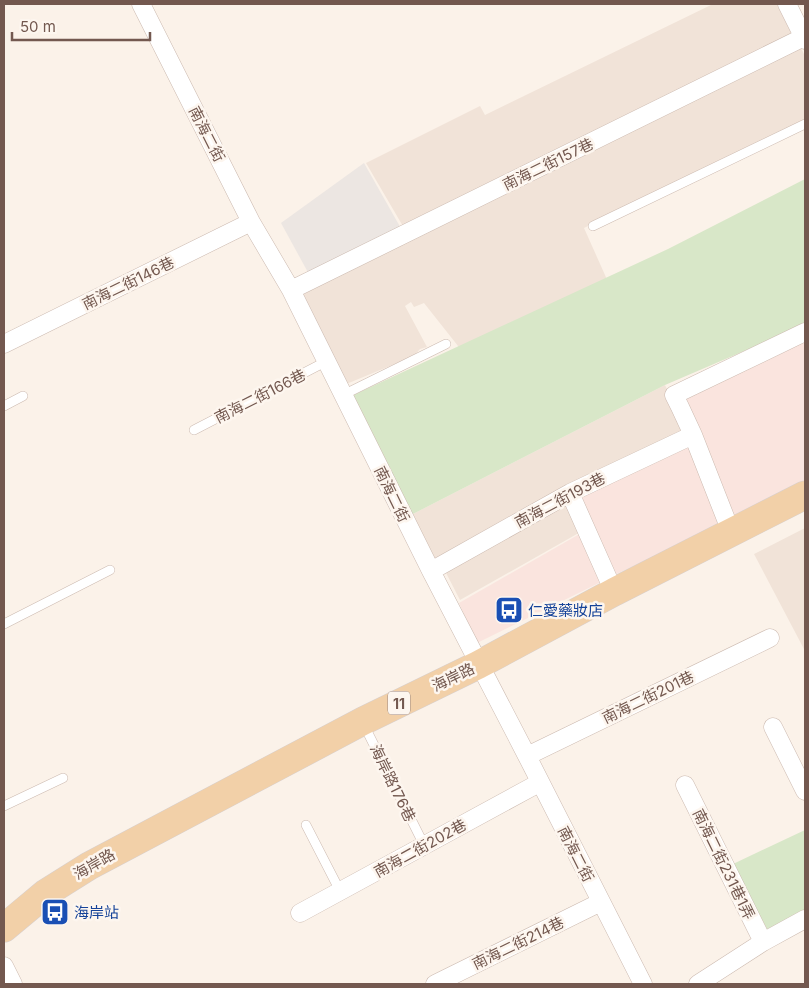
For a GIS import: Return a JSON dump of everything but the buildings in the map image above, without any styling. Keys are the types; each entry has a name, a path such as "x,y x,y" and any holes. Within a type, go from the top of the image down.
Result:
{"main road":[{"name":"海岸路","path":"4,928 46,893 89,866 363,721 478,664 614,592 805,495"}],"street":[{"name":"南海二街","path":"141,4 251,222 291,290 478,664 643,984"},
{"path":"787,4 804,39"},
{"name":"南海二街157巷","path":"291,290 804,39"},
{"name":"南海二街146巷","path":"4,344 251,222"},
{"path":"731,532 693,436 674,395 805,332"},
{"name":"南海二街193巷","path":"431,571 570,493 693,436"},
{"path":"570,493 614,592"},
{"name":"南海二街201巷","path":"527,756 770,638"},
{"path":"773,727 805,791"},
{"name":"南海二街202巷","path":"300,913 540,782"},
{"name":"南海二街231巷1弄","path":"685,785 763,942"},
{"name":"南海二街214巷","path":"435,984 601,902"},
{"path":"698,984 763,942 805,919"},
{"path":"4,966 13,984"}],"lane":[{"path":"593,226 805,124"},
{"path":"343,395 446,344"},
{"name":"南海二街166巷","path":"194,430 327,361"},
{"path":"4,406 24,396"},
{"path":"4,624 110,570"},
{"name":"海岸路176巷","path":"363,721 424,845"},
{"path":"4,806 63,778"},
{"path":"306,825 340,891"}],"shaded area":[{"path":"713,4 786,4 799,37 404,228 366,163 480,106 485,115"},
{"path":"800,46 805,56 805,119 584,228 609,284 462,351 424,303 414,307 411,302 405,306 427,347 420,349 414,356 344,385 299,293"},
{"path":"364,163 403,232 310,276 281,223"},
{"path":"805,336 805,489 733,525 680,397"},
{"path":"665,385 687,434 436,566 411,515"},
{"path":"691,443 723,525 612,576 576,495"},
{"path":"568,496 584,530 460,600 443,567"},
{"path":"805,528 805,651 754,554"},
{"path":"583,532 605,580 477,643 459,603"}],"green space":[{"path":"805,179 805,325 665,385 411,515 347,398 668,249"},
{"path":"805,830 805,911 769,933 733,864"}],"place":[{"name":"仁愛藥妝店","path":"509,610"},
{"name":"海岸站","path":"55,912"}]}
